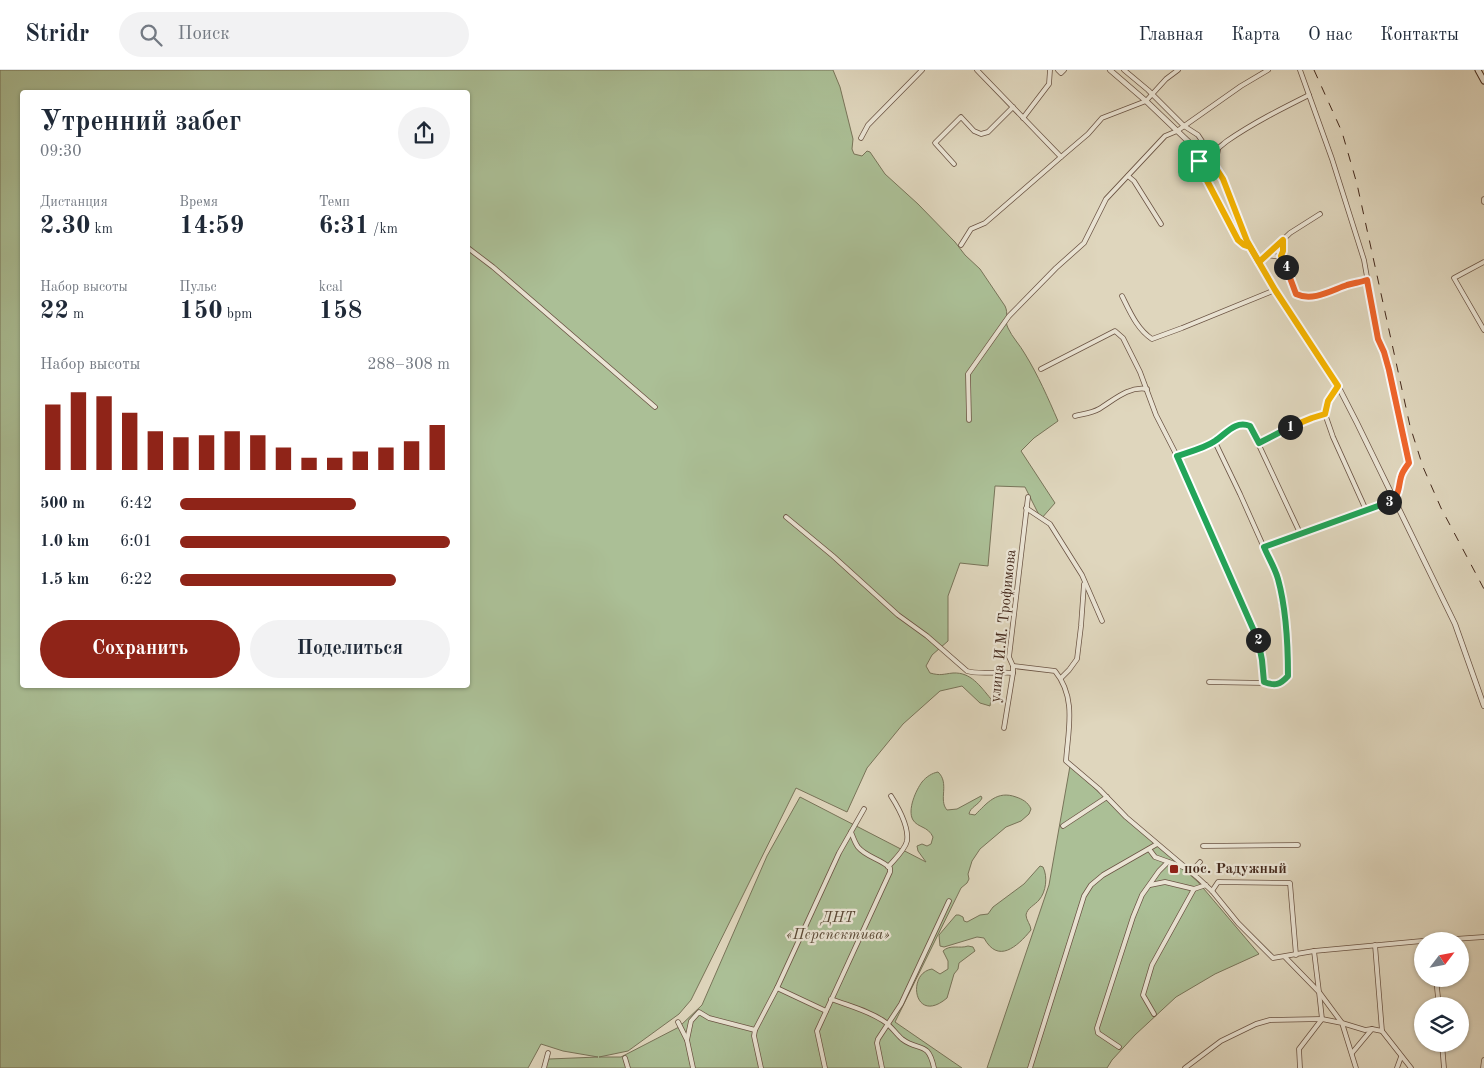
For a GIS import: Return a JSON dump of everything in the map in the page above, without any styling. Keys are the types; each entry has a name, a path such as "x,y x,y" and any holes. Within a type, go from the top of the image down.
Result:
{"main road":[{"path":"1478,70 1484,79"}],"street":[{"path":"861,138 868,124 922,70"},
{"path":"977,70 1061,157"},
{"path":"1023,118 1049,84 1050,70"},
{"path":"1058,70 1061,73 1064,70"},
{"path":"1110,70 1214,165 1223,179 1250,247 1275,290 1338,386 1395,499 1454,624 1484,706"},
{"path":"1124,70 1184,126 1198,135 1208,150 1218,150"},
{"path":"961,245 971,229 985,223 1088,134 1102,118 1146,101 1178,70"},
{"path":"969,420 968,374 1009,316 1056,268 1084,243 1106,199 1165,136 1178,131 1241,86 1268,70"},
{"path":"1264,547 1383,505 1395,499 1399,491 1401,476 1409,463 1389,370 1378,339 1364,260 1332,158 1300,70"},
{"path":"1214,165 1218,150 1226,142 1268,116 1309,95"},
{"path":"954,164 935,143 960,117 974,131 981,134 988,132 1013,107"},
{"path":"1197,149 1204,175 1238,240 1250,247"},
{"path":"1128,176 1134,181 1161,224"},
{"path":"1259,262 1296,229 1320,214"},
{"path":"1283,240 1281,256 1296,294 1302,297 1322,295 1350,284 1367,280"},
{"path":"470,250 493,267 654,407"},
{"path":"1267,255 1281,256"},
{"path":"1484,262 1454,278 1484,330"},
{"path":"1122,296 1137,324 1152,339 1275,290"},
{"path":"1040,369 1115,331 1123,338 1147,389 1156,415 1177,456 1258,637 1264,682"},
{"path":"1338,386 1328,401 1325,414 1336,444 1366,510"},
{"path":"1075,416 1097,410 1124,393 1139,388 1147,389"},
{"path":"1259,443 1305,420 1325,414"},
{"path":"1177,456 1214,442 1225,432 1245,424 1250,426 1300,533"},
{"path":"1209,682 1264,682 1275,686 1283,682 1288,676 1287,644 1278,578 1214,442"},
{"name":"улица И.М. Трофимова","path":"1004,728 1013,673 1013,666 1009,657 1028,496"},
{"path":"1026,508 1050,524 1084,582 1102,621"},
{"path":"786,517 833,556 898,615 927,636 968,671 973,673 1001,671 1013,673"},
{"path":"1061,678 1077,659 1082,626 1084,582"},
{"path":"1013,666 1056,671 1066,689 1070,716 1066,761 1126,817 1206,885 1238,923 1273,958 1314,951 1414,942"},
{"path":"888,867 907,840 900,811 891,796"},
{"path":"1064,826 1106,797"},
{"path":"761,1068 754,1036 755,1030 864,809"},
{"path":"824,1068 817,1031 890,872 888,867 863,852 857,846 851,832"},
{"path":"1030,1068 1084,896 1091,885 1103,875 1158,844"},
{"path":"1203,846 1298,845"},
{"path":"1149,849 1155,858 1189,870"},
{"path":"1119,1047 1098,1033 1097,1028 1142,895 1168,862"},
{"path":"1189,870 1200,862"},
{"path":"1150,885 1165,882 1194,889 1206,885"},
{"path":"1212,891 1218,882 1290,883 1296,955"},
{"path":"1154,1014 1143,995 1152,965 1194,889"},
{"path":"882,1068 877,1043 878,1039 901,1004 949,901"},
{"path":"1469,938 1484,937"},
{"path":"1375,945 1382,1031 1411,1068"},
{"path":"1300,1068 1299,1049 1322,1019 1314,951"},
{"path":"1285,957 1319,992 1342,1023 1356,1068"},
{"path":"777,988 826,1011"},
{"path":"831,999 877,1017 888,1024 902,1039 922,1047 928,1052 932,1056 934,1068"},
{"path":"687,1040 691,1021 700,1012 709,1018 755,1030"},
{"path":"1185,1068 1222,1040 1256,1024 1270,1020 1322,1019 1365,1030 1382,1031"},
{"path":"678,1022 687,1040 692,1068"},
{"path":"1352,1053 1372,1029"},
{"path":"1443,1052 1444,1068"},
{"path":"544,1068 548,1053"},
{"path":"1397,1068 1401,1057"},
{"path":"625,1058 628,1068"},
{"path":"1483,1068 1484,1060"}],"green space":[{"name":"ДНТ «Перспектива»","path":"0,70 833,70 840,87 853,139 852,149 854,154 862,156 867,151 870,152 885,174 918,204 980,269 1005,306 1008,328 1034,370 1058,421 1034,438 1021,451 1055,503 1041,519 1025,487 995,486 988,566 960,563 948,596 948,641 932,655 926,666 930,673 939,675 959,673 970,677 991,699 990,706 980,703 962,686 940,691 903,724 867,768 847,812 796,788 691,1000 679,1014 628,1051 599,1057 621,1057 679,1027 702,1005 767,856 800,797 926,862 918,851 917,846 931,844 933,837 931,833 913,820 911,811 915,795 922,782 925,778 938,772 943,781 943,801 947,810 957,809 981,796 981,800 969,814 975,815 993,799 1003,795 1020,799 1027,803 1031,809 1029,814 1021,821 1006,827 980,849 972,861 968,874 969,879 961,888 895,1022 962,1068 543,1068 549,1059 598,1057 563,1051 541,1044 528,1068 0,1068"},
{"path":"1070,766 1198,882 1259,954 1215,974 1176,997 1135,1035 1107,1068 987,1068 1049,885"},
{"path":"1040,866 1043,867 1045,875 1045,889 1039,900 1029,908 1026,915 1031,930 1014,947 1008,950 995,950 989,946 984,938 977,937 944,947 940,946 939,935 956,915 963,917 964,921 967,922 980,915 988,914 993,907 1024,884"},
{"path":"952,947 973,947 975,951 959,963 947,998 936,1005 927,1006 921,1002 917,996 917,987 919,979 924,973 932,969 940,974 948,969 948,961 943,951"}],"railway":[{"path":"1314,70 1342,132 1357,184 1410,426 1423,467 1441,508 1484,589"}],"place":[{"name":"пос. Радужный","path":"1174,869"}],"route":[{"path":"1197,149 1214,165 1223,179 1247,241 1259,262 1283,240 1281,256 1296,294 1302,297 1322,295 1350,284 1367,280 1378,339 1389,370 1409,463 1401,476 1399,491 1395,499 1383,505 1264,547 1278,578 1287,644 1288,676 1283,682 1275,686 1264,682 1258,637 1177,456 1214,442 1225,432 1245,424 1253,430 1259,443 1291,427 1325,414 1328,401 1338,386 1275,290 1250,247 1238,240 1204,175 1199,161 1197,149"}]}
